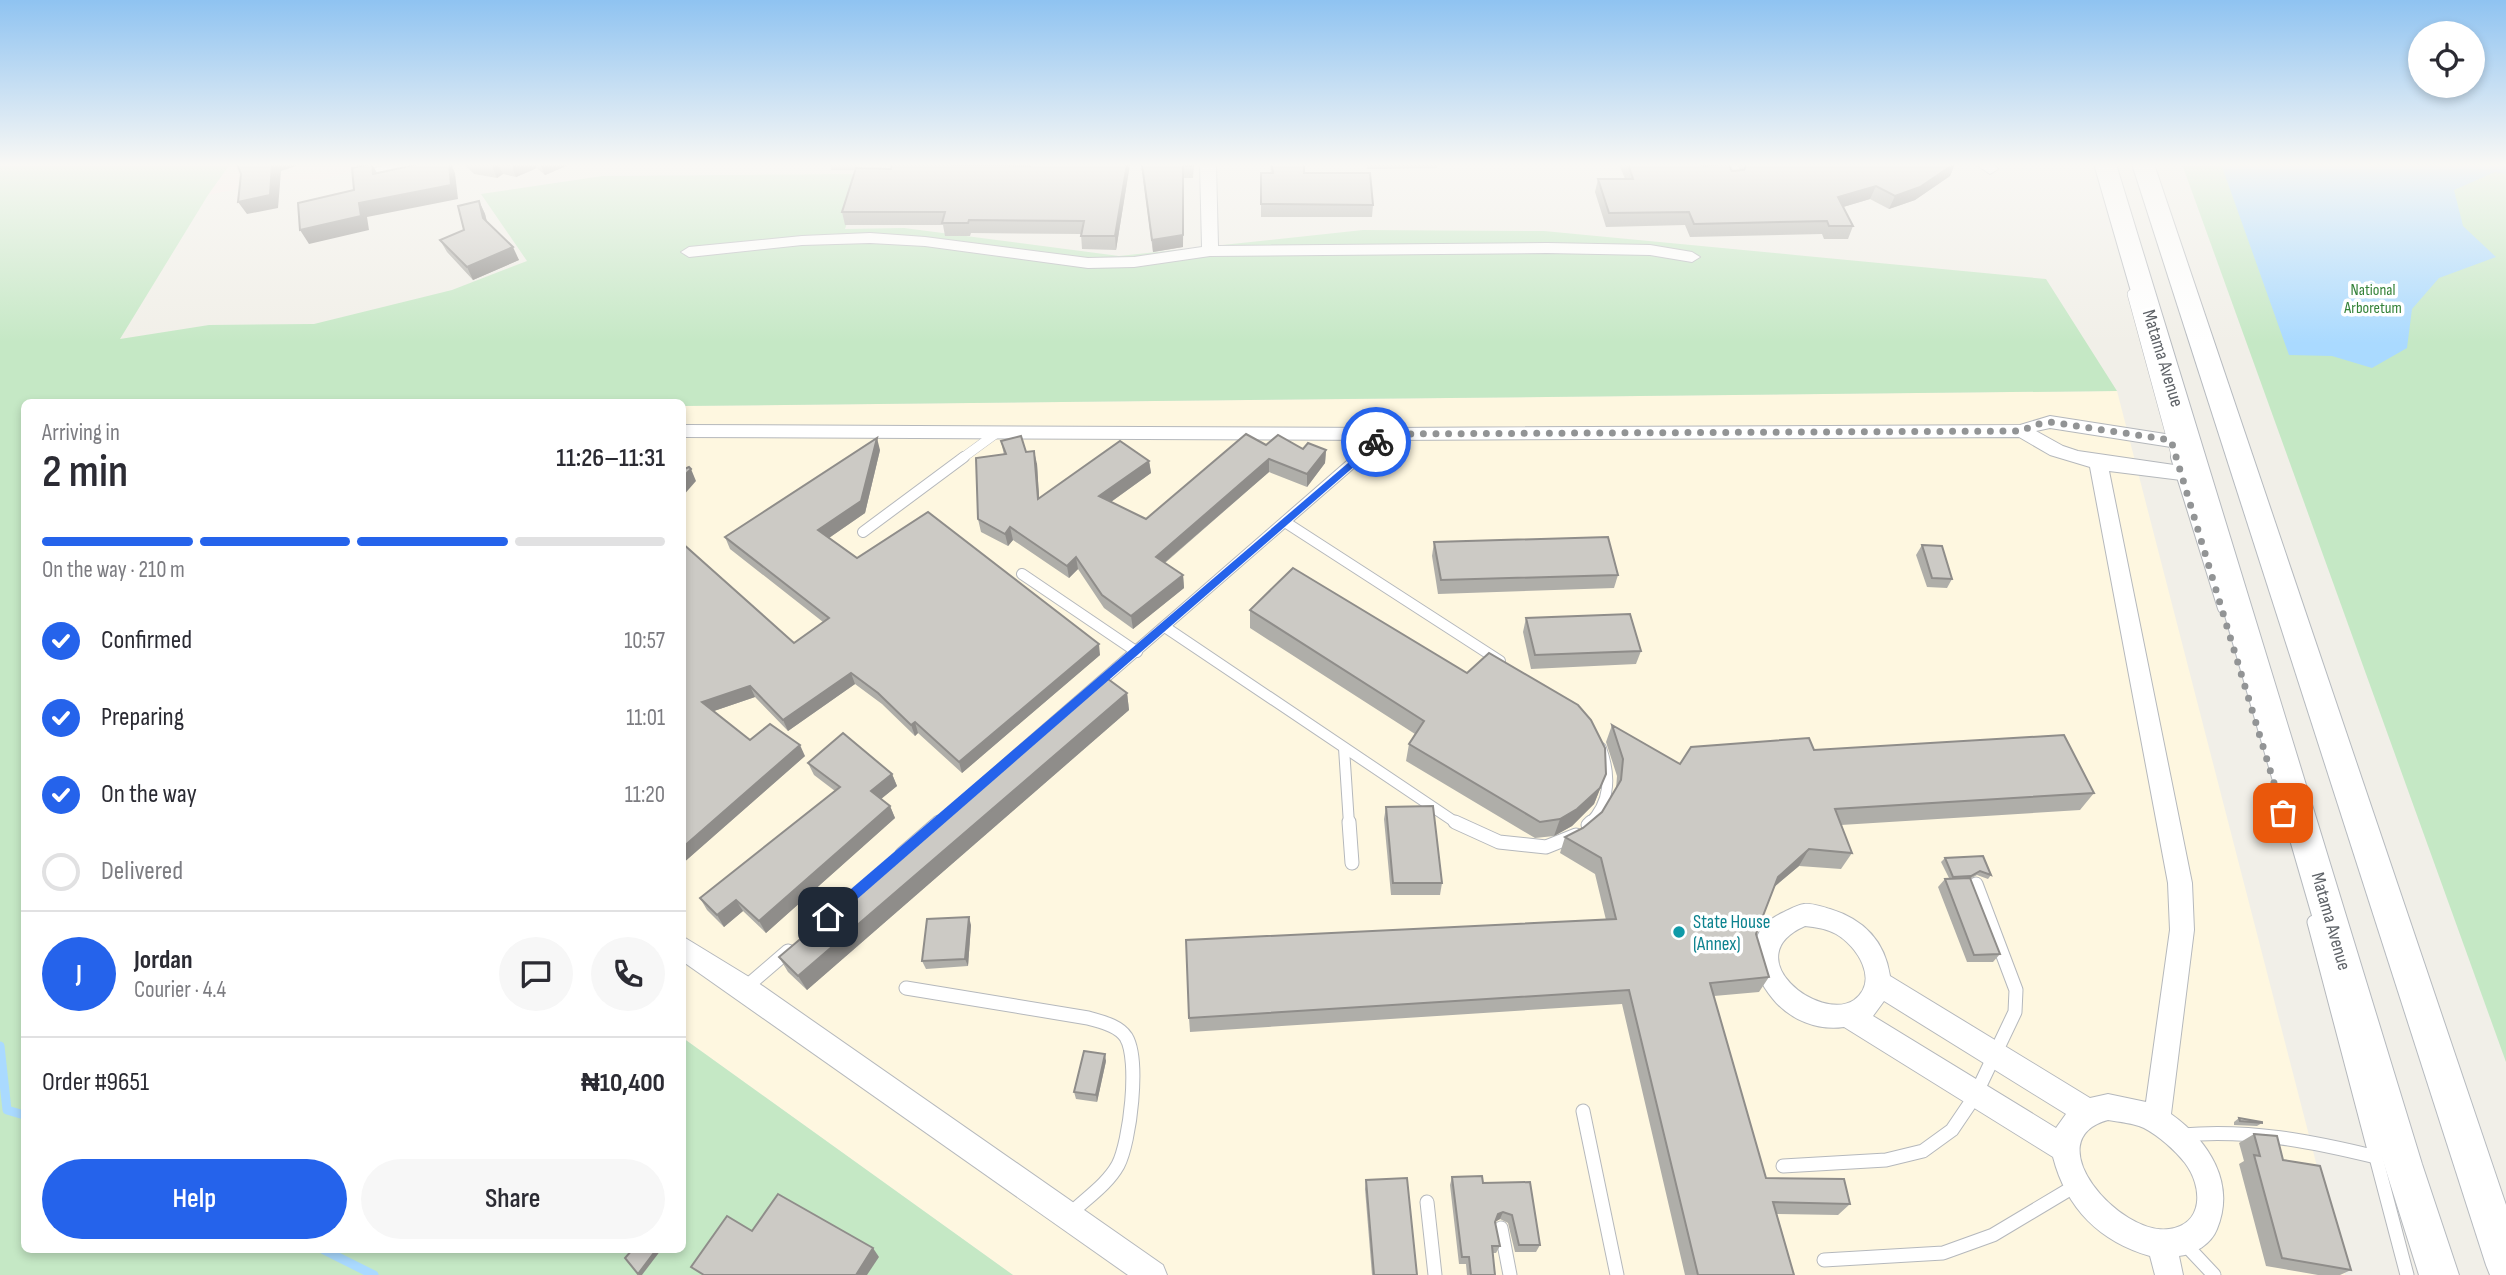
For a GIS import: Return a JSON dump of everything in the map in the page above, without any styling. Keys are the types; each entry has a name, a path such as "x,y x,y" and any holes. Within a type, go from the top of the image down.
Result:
{"main road":[{"name":"Matama Avenue","path":"2123,224 2258,668 2403,1164 2439,1275"},
{"name":"Matama Avenue","path":"2163,224 2506,1265"},
{"path":"2258,668 2312,676"}],"street":[{"path":"1209,224 1210,251"},
{"path":"689,252 810,240 870,238 924,241 1090,263 1210,251 1547,248 1650,250 1692,257"},
{"path":"686,431 1385,434 2023,431 2033,425 2050,422 2171,440"},
{"path":"2023,431 2034,441 2056,451 2098,461 2181,473"},
{"path":"2098,461 2180,883 2182,930 2167,1128"},
{"path":"1804,915 1822,916 1857,935 1870,950 1877,966 1878,983 1874,998 1864,1009 1849,1016 1831,1017 1811,1013 1793,1003 1778,989 1768,973 1764,955 1766,940 1774,927 1787,919 1804,915"},
{"path":"686,950 745,988 1153,1275"},
{"path":"1878,983 2088,1112"},
{"path":"1849,1016 2066,1150"},
{"path":"2108,1107 2132,1110 2167,1128 2195,1155 2207,1176 2211,1198 2209,1217 2200,1232 2173,1243 2139,1240 2116,1229 2096,1213 2075,1186 2066,1150 2068,1134 2076,1121 2088,1112 2108,1107"},
{"path":"2169,1275 2173,1243"}],"lane":[{"path":"2112,224 2171,440 2225,614"},
{"path":"863,532 998,432"},
{"path":"894,860 1137,652 1385,434"},
{"path":"1285,522 1512,669"},
{"path":"1023,574 1137,652"},
{"path":"1165,627 1461,826 1499,842 1546,847 1576,835 1599,816 1610,792 1607,764 1597,738"},
{"path":"1344,748 1352,863"},
{"path":"1783,1166 1886,1160 1923,1151 1952,1130 1975,1096 2015,1013 2017,990 1976,884"},
{"path":"2310,906 2407,1275"},
{"path":"745,988 798,942"},
{"path":"906,988 1088,1018 1116,1028 1128,1040 1132,1062 1124,1147 1117,1165 1068,1215"},
{"path":"1583,1111 1617,1275"},
{"path":"2167,1128 2252,1132 2376,1157"},
{"path":"1824,1260 1943,1252 1993,1235 2075,1186"},
{"path":"1427,1202 1436,1275"},
{"path":"1501,1228 1510,1275"},
{"path":"2173,1243 2214,1275"}],"shaded area":[{"path":"2117,391 2345,1275 1013,1275 686,1040 686,406"}],"green space":[{"path":"0,224 191,224 120,339 209,325 314,324 452,290 527,261 501,224 847,224 845,229 904,228 1119,256 1363,230 1544,231 2046,279 2117,391 686,406 686,399 21,399 21,1253 686,1253 686,1040 1013,1275 0,1275"},
{"name":"National Arboretum","path":"2203,224 2506,224 2506,1062"}],"water":[{"path":"2242,224 2462,224 2496,257 2439,278 2412,309 2407,348 2372,368 2332,356 2289,355"}],"building":[{"path":"300,224 328,224 300,230"},
{"path":"462,224 489,224 513,247 467,267 440,240 464,230"},
{"path":"1084,224 1117,224 1115,236 1081,236"},
{"path":"1150,224 1183,224 1183,235 1152,240"},
{"path":"1828,224 1852,224 1853,226 1829,226"},
{"path":"1246,434 1266,445 1278,435 1303,449 1308,443 1326,450 1307,474 1269,459 1156,557 1183,575 1131,616 1102,595 1076,557 1067,566 1010,527 1005,534 978,519 976,458 1006,454 1001,441 1021,436 1026,452 1034,451 1038,499 1120,441 1149,461 1099,496 1146,519"},
{"path":"877,438 861,501 818,530 857,558 928,512 1099,644 959,762 915,722 911,725 878,693 851,673 783,720 750,686 702,702 750,740 770,724 800,745 686,845 686,547 794,643 829,618 725,537"},
{"path":"1608,537 1618,575 1441,580 1434,542"},
{"path":"1922,545 1942,546 1952,579 1932,578"},
{"path":"1293,568 1467,673 1489,653 1578,705 1591,720 1605,748 1606,774 1600,788 1577,809 1560,819 1540,822 1409,744 1424,721 1250,610"},
{"path":"1630,614 1641,651 1535,655 1526,618"},
{"path":"1108,679 1127,693 798,976 779,957"},
{"name":"State House (Annex)","path":"1612,725 1680,764 1691,747 1809,738 1814,750 2064,735 2094,793 1835,809 1852,853 1809,849 1778,877 1756,934 1769,977 1710,983 1766,1178 1844,1179 1850,1204 1773,1202 1794,1275 1698,1275 1629,990 1189,1018 1186,940 1616,919 1601,858 1565,837 1583,828 1602,812 1621,780 1623,759"},
{"path":"843,733 892,774 871,791 890,806 759,921 736,900 717,915 700,898 840,787 808,763"},
{"path":"1433,806 1442,883 1393,883 1386,807"},
{"path":"1983,856 1991,875 1980,871 1971,876 1953,877 1945,858"},
{"path":"1970,878 2000,954 1974,955 1945,879"},
{"path":"969,917 965,959 922,961 927,919"},
{"path":"1084,1051 1105,1054 1096,1095 1074,1092"},
{"path":"2239,1118 2262,1122 2262,1123 2240,1121"},
{"path":"2254,1134 2277,1136 2283,1160 2320,1166 2351,1270 2282,1258 2254,1155 2260,1156"},
{"path":"1482,1176 1483,1183 1530,1182 1540,1245 1519,1245 1512,1215 1503,1212 1498,1214 1495,1222 1500,1246 1492,1246 1495,1275 1471,1275 1469,1257 1462,1257 1452,1177"},
{"path":"1407,1178 1417,1275 1374,1275 1366,1180"},
{"path":"778,1194 873,1248 856,1275 704,1275 691,1267 727,1216 752,1231"},
{"path":"629,1253 654,1253 638,1274 625,1258"}],"waterway":[{"path":"0,1046 7,1110 21,1114"},
{"path":"330,1253 374,1275"}],"way so far":[{"path":"1376,442 1385,434 2023,431 2033,425 2050,422 2171,440 2237,652 2283,813"}],"place":[{"name":"State House (Annex)","path":"1679,932"}],"route":[{"path":"828,917 1376,442"}]}
